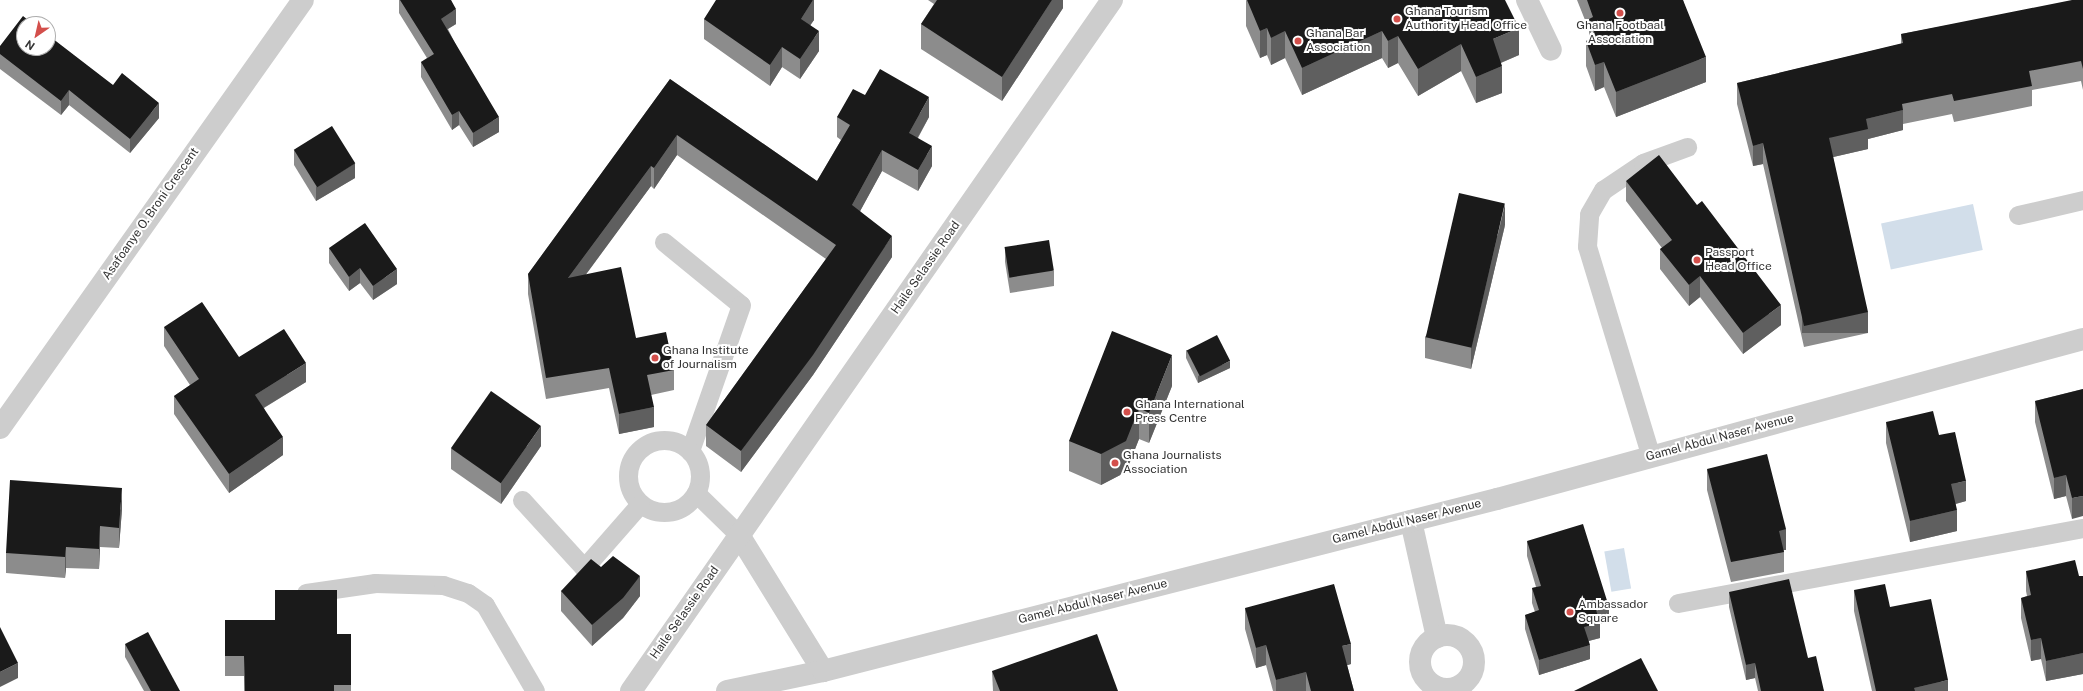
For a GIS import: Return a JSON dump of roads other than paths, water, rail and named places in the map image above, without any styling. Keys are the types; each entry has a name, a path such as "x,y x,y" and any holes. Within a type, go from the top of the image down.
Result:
{"street":[{"name":"Asafoanye O. Broni Crescent","path":"0,428 303,0"},
{"name":"Haile Selassie Road","path":"631,691 1112,0"},
{"path":"1527,0 1551,50"},
{"name":"Gamel Abdul Naser Avenue","path":"727,691 823,671 1411,521 2083,339"},
{"path":"1411,521 1438,636"},
{"path":"739,535 823,671"}],"lane":[{"path":"1651,457 1587,246 1590,214 1603,190 1637,166 1688,147"},
{"path":"2018,215 2083,200"},
{"path":"664,242 741,305 690,450"},
{"path":"669,440 690,450 698,463 700,479 696,494 681,509 660,513 640,504 628,484 630,461 646,444 669,440"},
{"path":"696,494 739,535"},
{"path":"522,500 584,568 640,504"},
{"path":"1678,603 2083,528"},
{"path":"287,596 375,583 443,585 468,593 486,604 535,691"}],"place":[{"name":"Ghana Footbaal Association","path":"1620,13"},
{"name":"Ghana Tourism Authority Head Office","path":"1397,19"},
{"name":"Ghana Bar Association","path":"1298,41"},
{"name":"Passport Head Office","path":"1697,260"},
{"name":"Ghana Institute of Journalism","path":"655,358"},
{"name":"Ghana International Press Centre","path":"1127,412"},
{"name":"Ghana Journalists Association","path":"1115,463"},
{"name":"Ambassador Square","path":"1570,612"}]}
